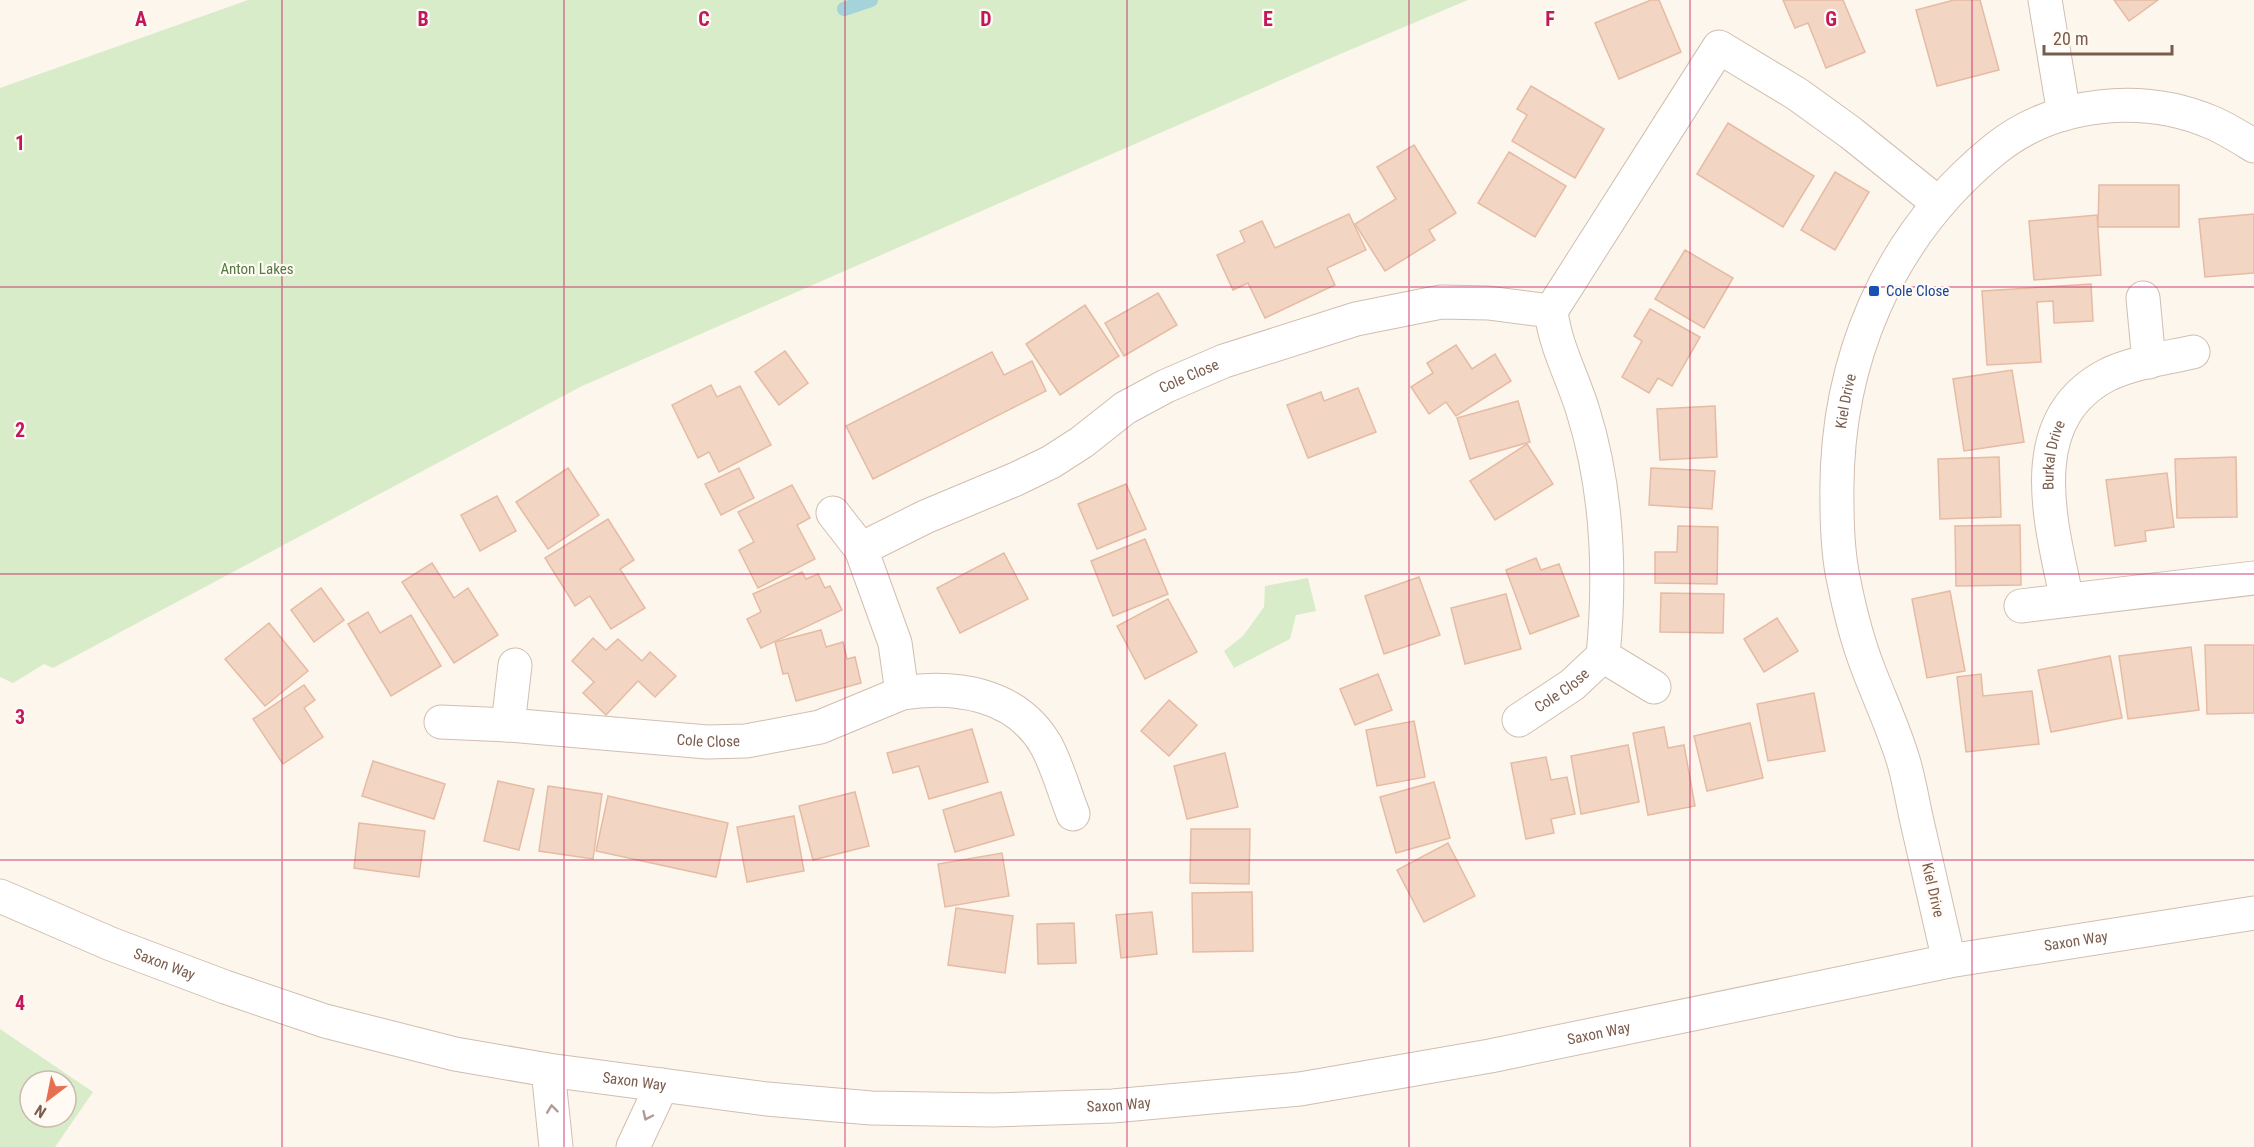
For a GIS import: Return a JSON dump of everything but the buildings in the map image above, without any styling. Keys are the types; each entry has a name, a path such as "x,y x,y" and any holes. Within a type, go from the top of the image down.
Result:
{"street":[{"path":"2045,0 2064,114"},
{"path":"1551,311 1719,47 1797,94 1851,133 1938,203"},
{"name":"Kiel Drive","path":"1949,961 1905,766 1890,720 1855,631 1843,579 1837,534 1838,455 1843,410 1853,366 1868,319 1884,282 1938,203 1970,169 2001,144 2031,126 2064,114 2102,105 2141,105 2180,112 2214,123 2254,146"},
{"path":"2142,298 2150,362"},
{"name":"Cole Close","path":"861,549 925,517 1051,462 1125,408 1166,386 1224,361 1356,319 1441,302 1488,303 1551,311 1553,328 1583,411 1596,457 1607,544 1608,590 1603,656 1572,685 1519,720"},
{"name":"Burkal Drive","path":"2067,600 2051,523 2049,478 2056,429 2068,407 2087,387 2111,373 2193,352"},
{"path":"833,513 861,549 895,643 902,693"},
{"path":"2021,606 2254,578"},
{"name":"Cole Close","path":"1603,656 1654,687"},
{"path":"508,725 515,665"},
{"name":"Cole Close","path":"441,722 508,725 707,742 746,741 820,727 902,693 931,689 963,691 988,696 1012,710 1031,726 1046,745 1073,814"},
{"name":"Saxon Way","path":"0,896 111,944 225,987 325,1021 455,1054 548,1070 767,1099 871,1108 1054,1109 1300,1089 1490,1056 1949,961 2254,913"},
{"path":"548,1070 556,1147"},
{"path":"633,1147 662,1085"}],"green space":[{"name":"Anton Lakes","path":"248,0 1468,0 582,386 53,668 44,664 13,683 0,677 0,88"},
{"path":"1308,578 1316,611 1296,615 1290,639 1234,668 1224,651 1243,636 1264,607 1265,586"},
{"path":"0,1029 59,1069 18,1069 18,1129 67,1129 55,1147 0,1147"},
{"path":"78,1082 93,1092 78,1114"}],"waterway":[{"path":"844,9 871,0"}],"place":[{"name":"Cole Close","path":"1874,291"}]}
